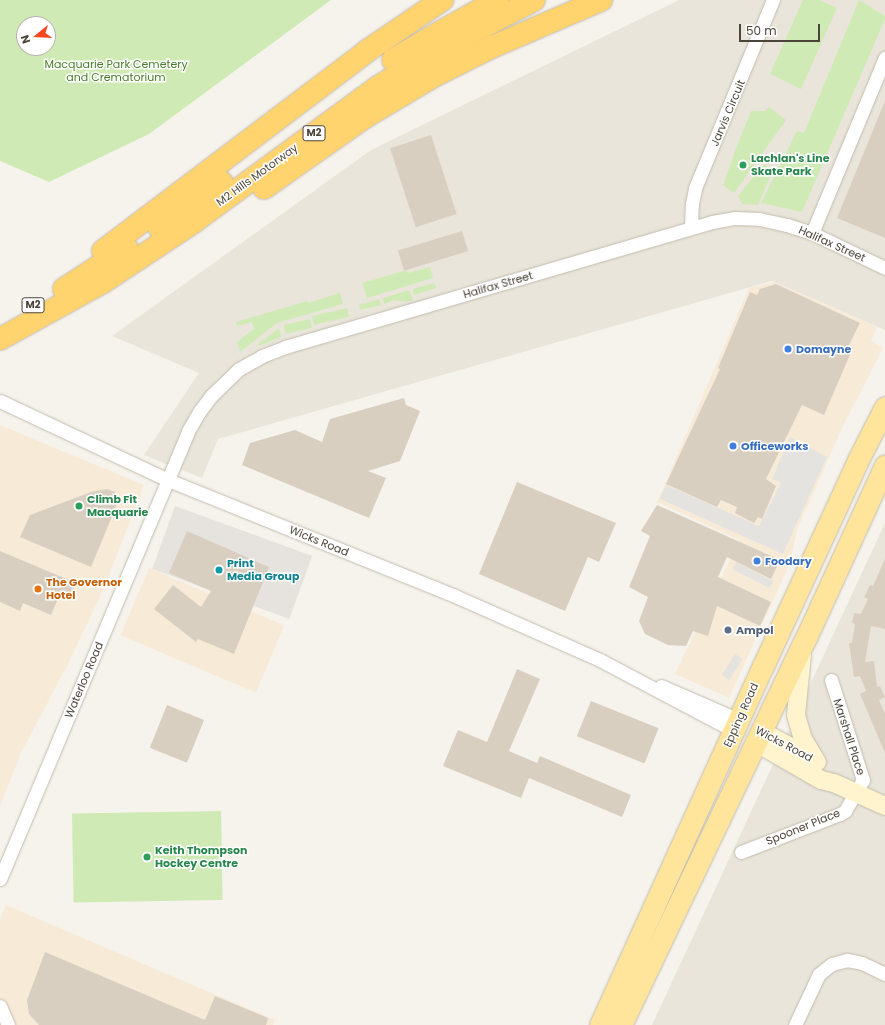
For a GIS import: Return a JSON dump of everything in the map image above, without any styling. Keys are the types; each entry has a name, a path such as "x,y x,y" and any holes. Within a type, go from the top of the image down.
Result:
{"highway":[{"path":"67,287 95,257 367,51 442,0"},
{"name":"M2 Hills Motorway","path":"0,323 67,287 166,222 381,67 498,0"},
{"name":"M2 Hills Motorway","path":"0,339 103,282 195,221 378,87 426,57 534,0"},
{"path":"103,282 162,256 284,174 365,117 432,77 492,47 601,0"}],"main road":[{"name":"Epping Road","path":"600,1025 855,466 885,407"},
{"path":"621,1025 805,640 885,465"},
{"path":"805,640 798,684 796,715 803,739 817,762"},
{"name":"Wicks Road","path":"736,726 817,762 834,783"},
{"name":"Wicks Road","path":"758,737 821,780 834,783 885,806"},
{"path":"627,1025 639,987"}],"street":[{"name":"Jarvis Circuit","path":"691,227 692,204 696,188 773,0"},
{"path":"812,233 885,58"},
{"name":"Halifax Street","path":"168,480 188,431 199,412 226,380 239,369 262,356 285,347 691,227 734,218 759,219 787,225 812,233 885,268"},
{"name":"Wicks Road","path":"0,401 168,480 461,599 600,660 638,679 660,693 736,726"},
{"name":"Waterloo Road","path":"0,879 168,480"},
{"name":"Marshall Place","path":"831,680 863,780 855,792"},
{"name":"Spooner Place","path":"741,852 840,814 845,810 855,792"},
{"path":"795,1025 819,974 832,964 847,960 862,963 885,974"},
{"path":"0,1006 8,1025"}],"shaded area":[{"path":"679,0 885,0 885,330 772,281 218,439 202,478 144,455 199,373 112,336 371,150"},
{"path":"774,282 877,327 871,341 883,348 842,428 797,530 790,563 729,698 675,674 739,540 657,502 749,288"},
{"path":"0,425 144,485 105,586 69,662 21,753 0,806"},
{"path":"790,437 827,457 783,554 660,499 666,485 759,526 781,483 772,479"},
{"path":"175,506 312,556 289,619 152,569"},
{"path":"885,523 885,1025 652,1025 671,984"},
{"path":"736,562 773,581 770,588 732,569"},
{"path":"149,568 284,625 256,693 120,635"},
{"path":"735,654 743,659 729,680 722,675"},
{"path":"6,905 275,1020 273,1025 0,1025 0,919"}],"green space":[{"name":"Macquarie Park Cemetery and Crematorium","path":"0,0 331,0 149,134 49,182 0,161"},
{"path":"803,0 819,0 837,8 801,89 770,74"},
{"path":"859,0 885,16 885,19 802,212 761,203 797,131 804,133"},
{"path":"769,107 786,120 734,193 723,185 751,111 765,111"},
{"path":"764,164 773,170 758,205 742,204 738,196"},
{"path":"430,267 433,278 367,298 362,283 407,270 408,273"},
{"path":"434,283 436,288 414,295 413,289"},
{"path":"409,290 413,300 407,302 394,300 384,304 383,298"},
{"path":"340,293 343,304 277,323 240,352 237,342 254,329 252,322 237,326 236,322"},
{"path":"379,299 381,305 360,310 359,305"},
{"path":"347,308 349,317 314,325 312,316"},
{"path":"310,319 312,328 286,334 284,325"},
{"path":"279,328 281,337 259,346 258,344"},
{"name":"Keith Thompson Hockey Centre","path":"221,811 223,900 74,903 72,814"}],"building":[{"path":"885,101 885,238 837,218"},
{"path":"431,135 457,214 416,227 390,148"},
{"path":"462,231 468,251 404,271 398,251"},
{"path":"776,284 860,323 848,347 852,350 824,415 802,405 766,479 776,486 762,519 758,517 754,523 735,513 737,507 721,500 717,507 666,484 720,369 718,368 750,292 757,295 760,289"},
{"path":"404,398 406,405 420,411 400,461 368,471 386,478 369,518 242,465 250,443 295,430 322,442 330,419"},
{"path":"517,482 616,523 599,562 588,557 565,611 479,574"},
{"path":"107,489 115,492 118,502 91,567 20,537 30,515 91,492"},
{"path":"657,505 780,560 771,579 727,557 718,577 771,602 760,626 717,606 708,636 693,631 686,646 668,645 645,634 639,621 648,597 629,587 650,536 641,531"},
{"path":"187,531 269,567 234,654 198,639 196,642 154,609 173,585 201,607 211,591 169,573"},
{"name":"The Governor Hotel","path":"0,551 76,583 69,598 60,594 51,615 23,603 20,611 0,602"},
{"path":"885,559 885,629 871,626 865,662 874,661 877,687 880,686 885,697 879,700 885,713 885,753 860,694 866,691 860,676 854,677 849,643 852,643 855,624 852,623 854,613 861,614 868,599 864,597 870,585 873,586"},
{"path":"517,669 540,679 509,751 537,763 540,756 631,795 622,817 529,778 521,798 443,766 458,730 487,742"},
{"path":"591,701 659,728 644,764 577,736"},
{"path":"167,705 204,720 187,763 150,748"},
{"path":"45,952 205,1020 215,996 268,1018 266,1025 39,1025 29,1014 27,1000"}],"place":[{"name":"Lachlan's Line Skate Park","path":"743,165"},
{"name":"Domayne","path":"788,349"},
{"name":"Officeworks","path":"733,446"},
{"name":"Climb Fit Macquarie","path":"79,506"},
{"name":"Foodary","path":"757,561"},
{"name":"Print Media Group","path":"219,570"},
{"name":"The Governor Hotel","path":"38,589"},
{"name":"Ampol","path":"728,630"},
{"name":"Keith Thompson Hockey Centre","path":"147,857"}]}
